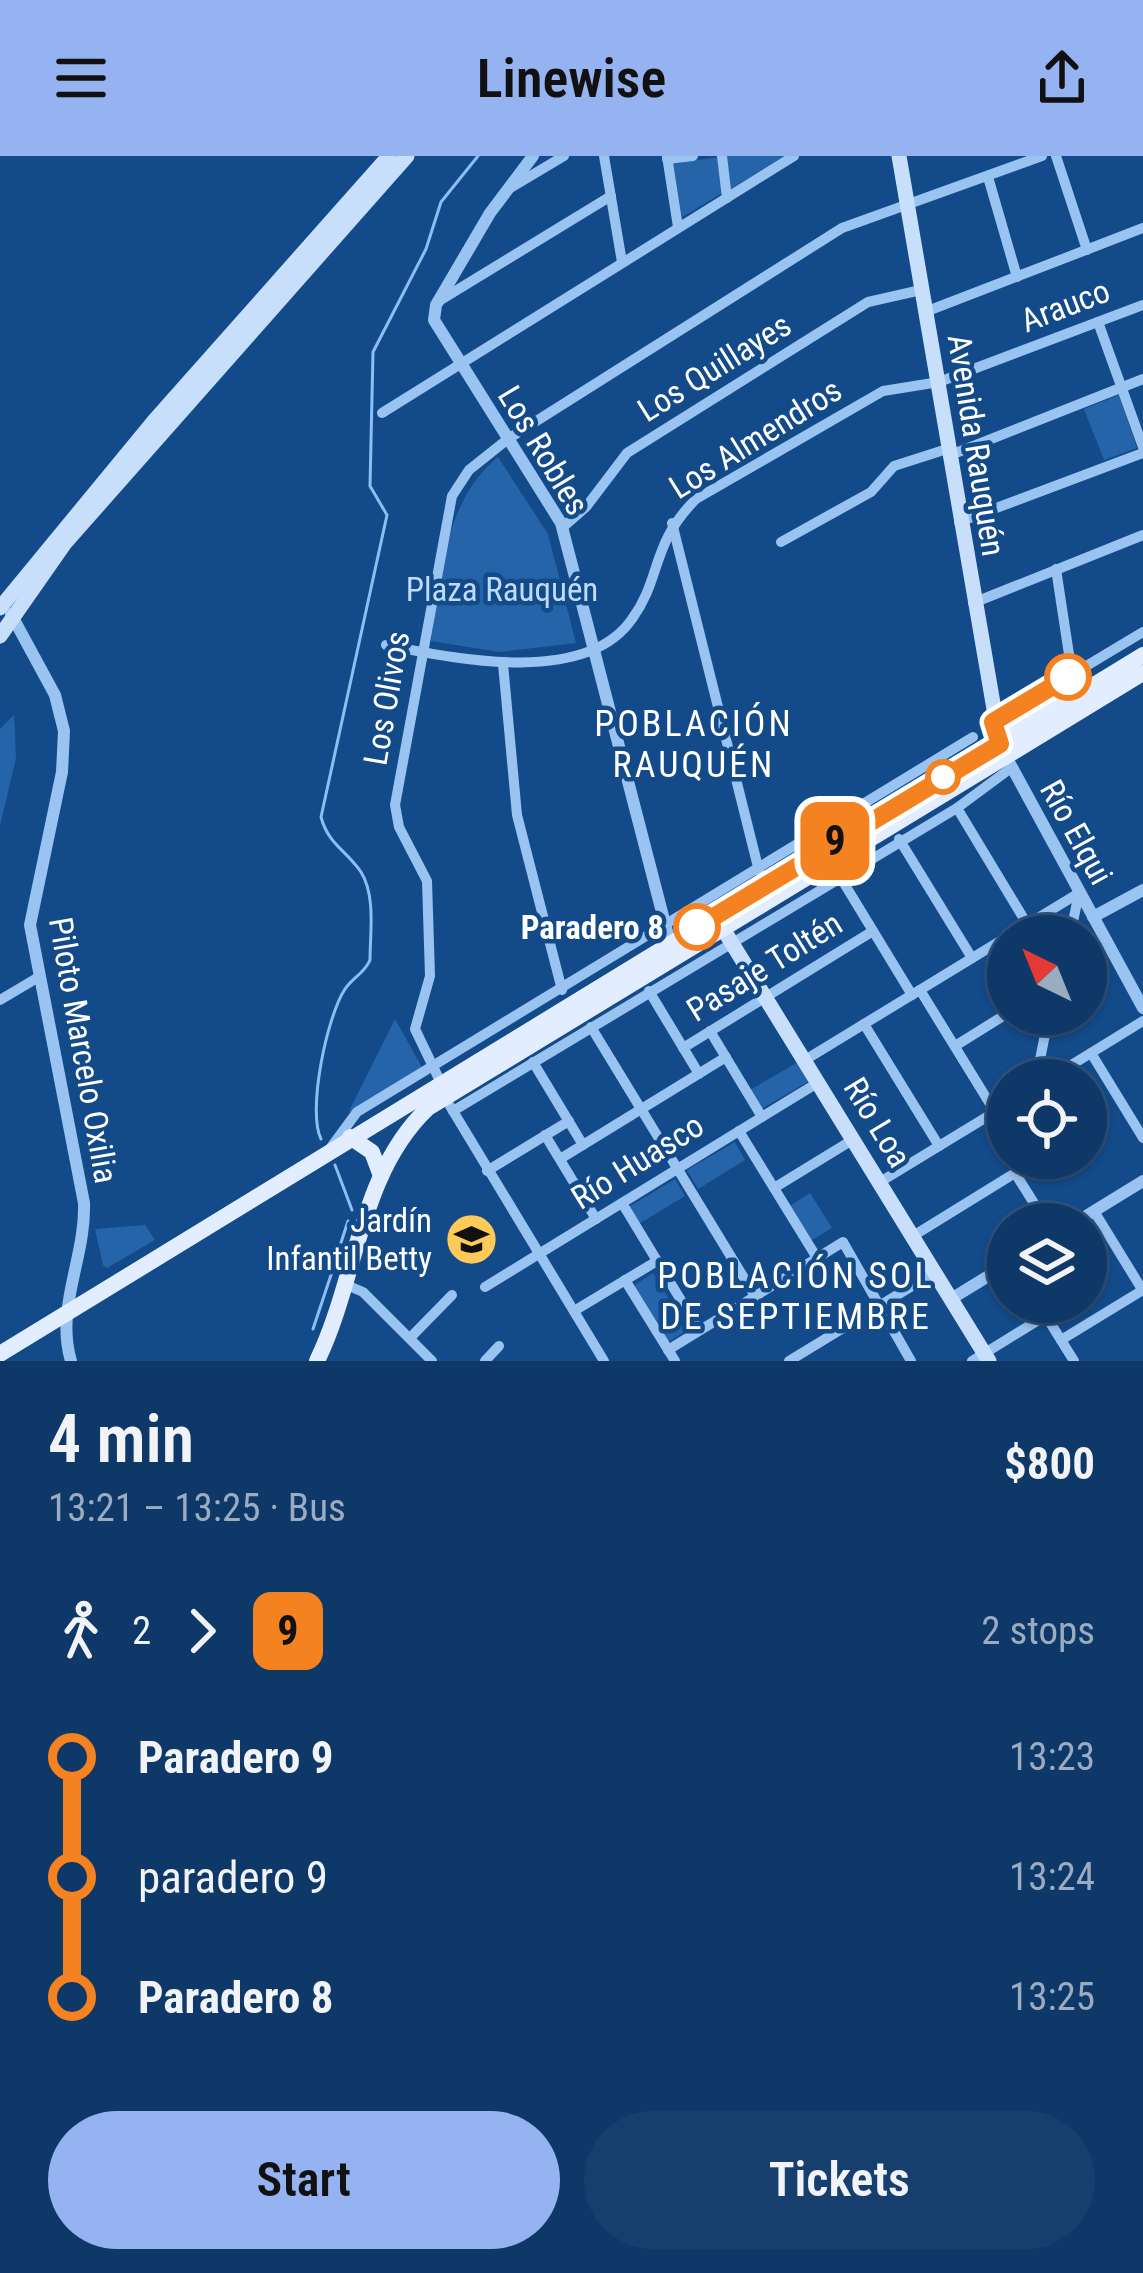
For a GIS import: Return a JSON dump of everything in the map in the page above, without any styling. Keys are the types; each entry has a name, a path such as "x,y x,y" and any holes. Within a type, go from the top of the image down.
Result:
{"main road":[{"path":"0,636 4,606 167,405 389,156"},
{"path":"4,606 407,156"},
{"name":"Avenida Rauquén","path":"899,156 993,722 1005,756"},
{"path":"317,1361 381,1177 401,1138 443,1089 565,997 666,935 724,928 762,876 1005,756 1143,655"},
{"path":"0,1354 350,1137 724,928 1143,673"},
{"name":"Río Loa","path":"724,928 951,1299 982,1358"},
{"path":"350,1137 372,1152 381,1177"}],"street":[{"path":"439,301 490,213 532,156"},
{"path":"512,187 563,156"},
{"path":"604,156 622,262"},
{"path":"678,227 667,158 693,156"},
{"path":"722,156 727,198"},
{"path":"382,413 794,156"},
{"name":"Los Olivos","path":"604,1361 487,1171 443,1089 415,1022 430,976 427,881 395,817 452,496 469,470 508,439 842,228 1042,156"},
{"path":"1056,156 1087,250"},
{"path":"988,177 1017,277"},
{"path":"439,301 611,196"},
{"path":"925,312 1143,228"},
{"name":"Los Quillayes","path":"562,528 586,507 627,453 863,304 921,290"},
{"name":"Los Robles","path":"439,301 435,326 562,528 666,935"},
{"name":"Arauco","path":"938,382 1143,304"},
{"path":"959,521 1143,450 1098,322"},
{"path":"781,542 871,493 894,466 948,452 1143,379"},
{"name":"Los Almendros","path":"386,645 503,664 568,657 590,648 632,620 672,523 696,499 883,391 938,382"},
{"path":"672,523 762,876"},
{"path":"973,603 1143,535"},
{"path":"1055,568 1072,674"},
{"name":"Piloto Marcelo Oxilia","path":"4,606 55,695 64,731 62,772 31,903 37,978 84,1203 82,1241 65,1314"},
{"path":"993,722 1143,632"},
{"path":"503,664 517,815 565,997"},
{"path":"666,935 973,737"},
{"path":"329,1150 357,1112 533,1062 649,991 724,928 839,875 957,808 1005,756"},
{"name":"Río Elqui","path":"1005,756 1092,915"},
{"path":"957,808 1022,915"},
{"path":"899,839 972,958"},
{"path":"839,875 987,1099"},
{"path":"1097,915 1143,890"},
{"path":"1042,915 1079,892"},
{"path":"1074,915 1079,892"},
{"name":"Pasaje Toltén","path":"683,1048 873,931"},
{"name":"Río Elqui","path":"1107,942 1143,1008"},
{"path":"805,1060 987,949"},
{"path":"0,1000 37,978"},
{"path":"649,991 699,1074"},
{"path":"1081,1059 1143,1021"},
{"path":"864,1024 939,1146"},
{"path":"594,1025 758,1294"},
{"path":"955,1046 987,1026"},
{"path":"710,1031 762,1117"},
{"path":"1091,1053 1143,1138"},
{"path":"560,1159 726,1057"},
{"path":"533,1062 584,1144"},
{"name":"Río Huasco","path":"484,1287 819,1082"},
{"path":"880,1183 987,1117"},
{"path":"487,1171 569,1121"},
{"path":"739,1131 817,1258"},
{"path":"545,1136 596,1219"},
{"path":"774,1188 854,1139"},
{"path":"913,1236 1005,1179"},
{"path":"1107,1203 1143,1181"},
{"path":"622,1203 699,1330"},
{"path":"1061,1340 1143,1290 1107,1232"},
{"path":"625,1280 671,1355 699,1330 843,1242 877,1295 878,1307 910,1361"},
{"path":"574,1311 657,1261"},
{"path":"794,1360 934,1272"},
{"path":"951,1299 987,1277"},
{"path":"344,1283 363,1292 432,1361"},
{"path":"410,1338 452,1295"},
{"path":"65,1314 71,1361"},
{"path":"982,1358 1035,1323"},
{"path":"1050,1323 1074,1361"},
{"path":"1081,1323 1084,1327"},
{"path":"485,1361 499,1346"}],"green space":[{"path":"725,156 784,156 729,190"},
{"path":"720,157 724,192 682,217 673,163"},
{"path":"1119,395 1137,448 1104,460 1084,409"},
{"name":"Plaza Rauquén","path":"498,457 548,534 576,643 499,652 431,641 456,517 480,475"},
{"path":"14,715 16,758 0,826 0,729"},
{"path":"395,1019 422,1067 348,1113"},
{"path":"798,1062 809,1081 761,1109 750,1090"},
{"path":"735,1142 745,1160 698,1189 687,1170"},
{"path":"675,1179 685,1196 637,1225 627,1208"},
{"path":"810,1193 832,1228 812,1240 790,1206"},
{"path":"145,1225 155,1240 107,1268 103,1265 95,1229"},
{"path":"653,1273 688,1330 668,1342 633,1286"}],"waterway":[{"path":"321,1139 316,1108 326,1041 345,989 370,960 366,882 328,834 321,817 387,515 370,486 373,352 426,249 441,202 478,156"},
{"path":"335,1165 352,1210"},
{"path":"338,1252 348,1221"},
{"path":"313,1329 335,1263"}],"bus line":[{"name":"9","path":"697,927 1000,744 993,722 1068,677"}],"place":[{"name":"Paradero 8","path":"697,927"},
{"name":"Jardín Infantil Betty","path":"471,1239"}],"district":[{"name":"POBLACIÓN RAUQUÉN","path":"694,744"},
{"name":"POBLACIÓN SOL DE SEPTIEMBRE","path":"796,1296"}]}
